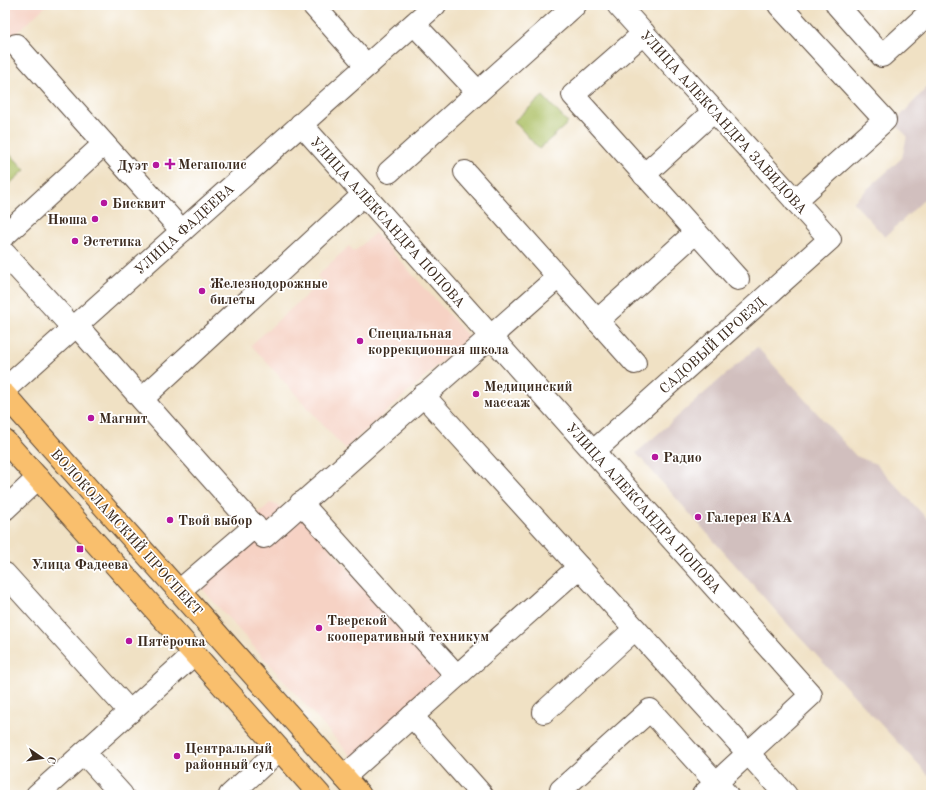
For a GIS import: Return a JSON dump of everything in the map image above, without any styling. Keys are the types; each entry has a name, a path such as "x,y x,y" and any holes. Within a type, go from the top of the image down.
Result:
{"main road":[{"name":"ВОЛОКОЛАМСКИЙ ПРОСПЕКТ","path":"5,394 360,795"},
{"path":"5,441 320,795"}],"street":[{"path":"312,5 367,66"},
{"name":"УЛИЦА ФАДЕЕВА","path":"5,389 435,5"},
{"path":"390,172 576,5"},
{"name":"УЛИЦА АЛЕКСАНДРА ЗАВИДОВА","path":"618,5 830,239"},
{"path":"779,5 885,120 795,201"},
{"path":"837,5 882,56 931,11"},
{"path":"414,24 478,92"},
{"path":"644,33 573,95 738,279"},
{"path":"16,45 182,231"},
{"path":"644,175 714,111"},
{"name":"УЛИЦА АЛЕКСАНДРА ПОПОВА","path":"301,124 811,695 748,753"},
{"path":"5,235 104,144"},
{"path":"465,172 635,363"},
{"path":"142,399 364,194"},
{"path":"597,321 696,232"},
{"name":"САДОВЫЙ ПРОЕЗД","path":"594,451 830,239"},
{"path":"5,254 142,399 264,537 423,394 558,277"},
{"path":"423,394 786,795"},
{"path":"5,509 38,478"},
{"path":"301,503 457,676"},
{"path":"179,592 255,526"},
{"path":"344,777 579,566"},
{"path":"5,574 130,712"},
{"path":"544,712 635,629"},
{"path":"37,795 194,654"},
{"path":"561,790 650,710 715,791 748,753"},
{"path":"412,716 482,795"},
{"path":"230,795 279,750"},
{"path":"84,753 122,795"}],"shaded area":[{"path":"5,5 47,5 6,42"},
{"path":"931,83 931,193 885,237 853,202 902,158 907,136 894,123"},
{"name":"Специальная коррекционная школа","path":"375,233 469,337 345,449 251,345 322,281 317,276 349,246 354,252"},
{"path":"757,347 856,456 876,464 931,523 931,772 928,775 791,628 636,453"},
{"name":"Тверской кооперативный техникум","path":"270,503 298,512 447,681 357,763 190,575"}],"green space":[{"path":"543,96 568,123 539,149 514,121"},
{"path":"5,148 25,170 5,188"}],"place":[{"name":"Мегаполис","path":"170,164"},
{"name":"Дуэт","path":"156,165"},
{"name":"Бисквит","path":"104,203"},
{"name":"Нюша","path":"95,219"},
{"name":"Эстетика","path":"75,241"},
{"name":"Железнодорожные билеты","path":"202,291"},
{"name":"Специальная коррекционная школа","path":"360,341"},
{"name":"Медицинский массаж","path":"476,394"},
{"name":"Магнит","path":"91,418"},
{"name":"Радио","path":"655,457"},
{"name":"Галерея КАА","path":"698,517"},
{"name":"Твой выбор","path":"170,520"},
{"name":"Улица Фадеева","path":"80,549"},
{"name":"Тверской кооперативный техникум","path":"319,628"},
{"name":"Пятёрочка","path":"129,641"},
{"name":"Центральный районный суд","path":"177,756"}]}
